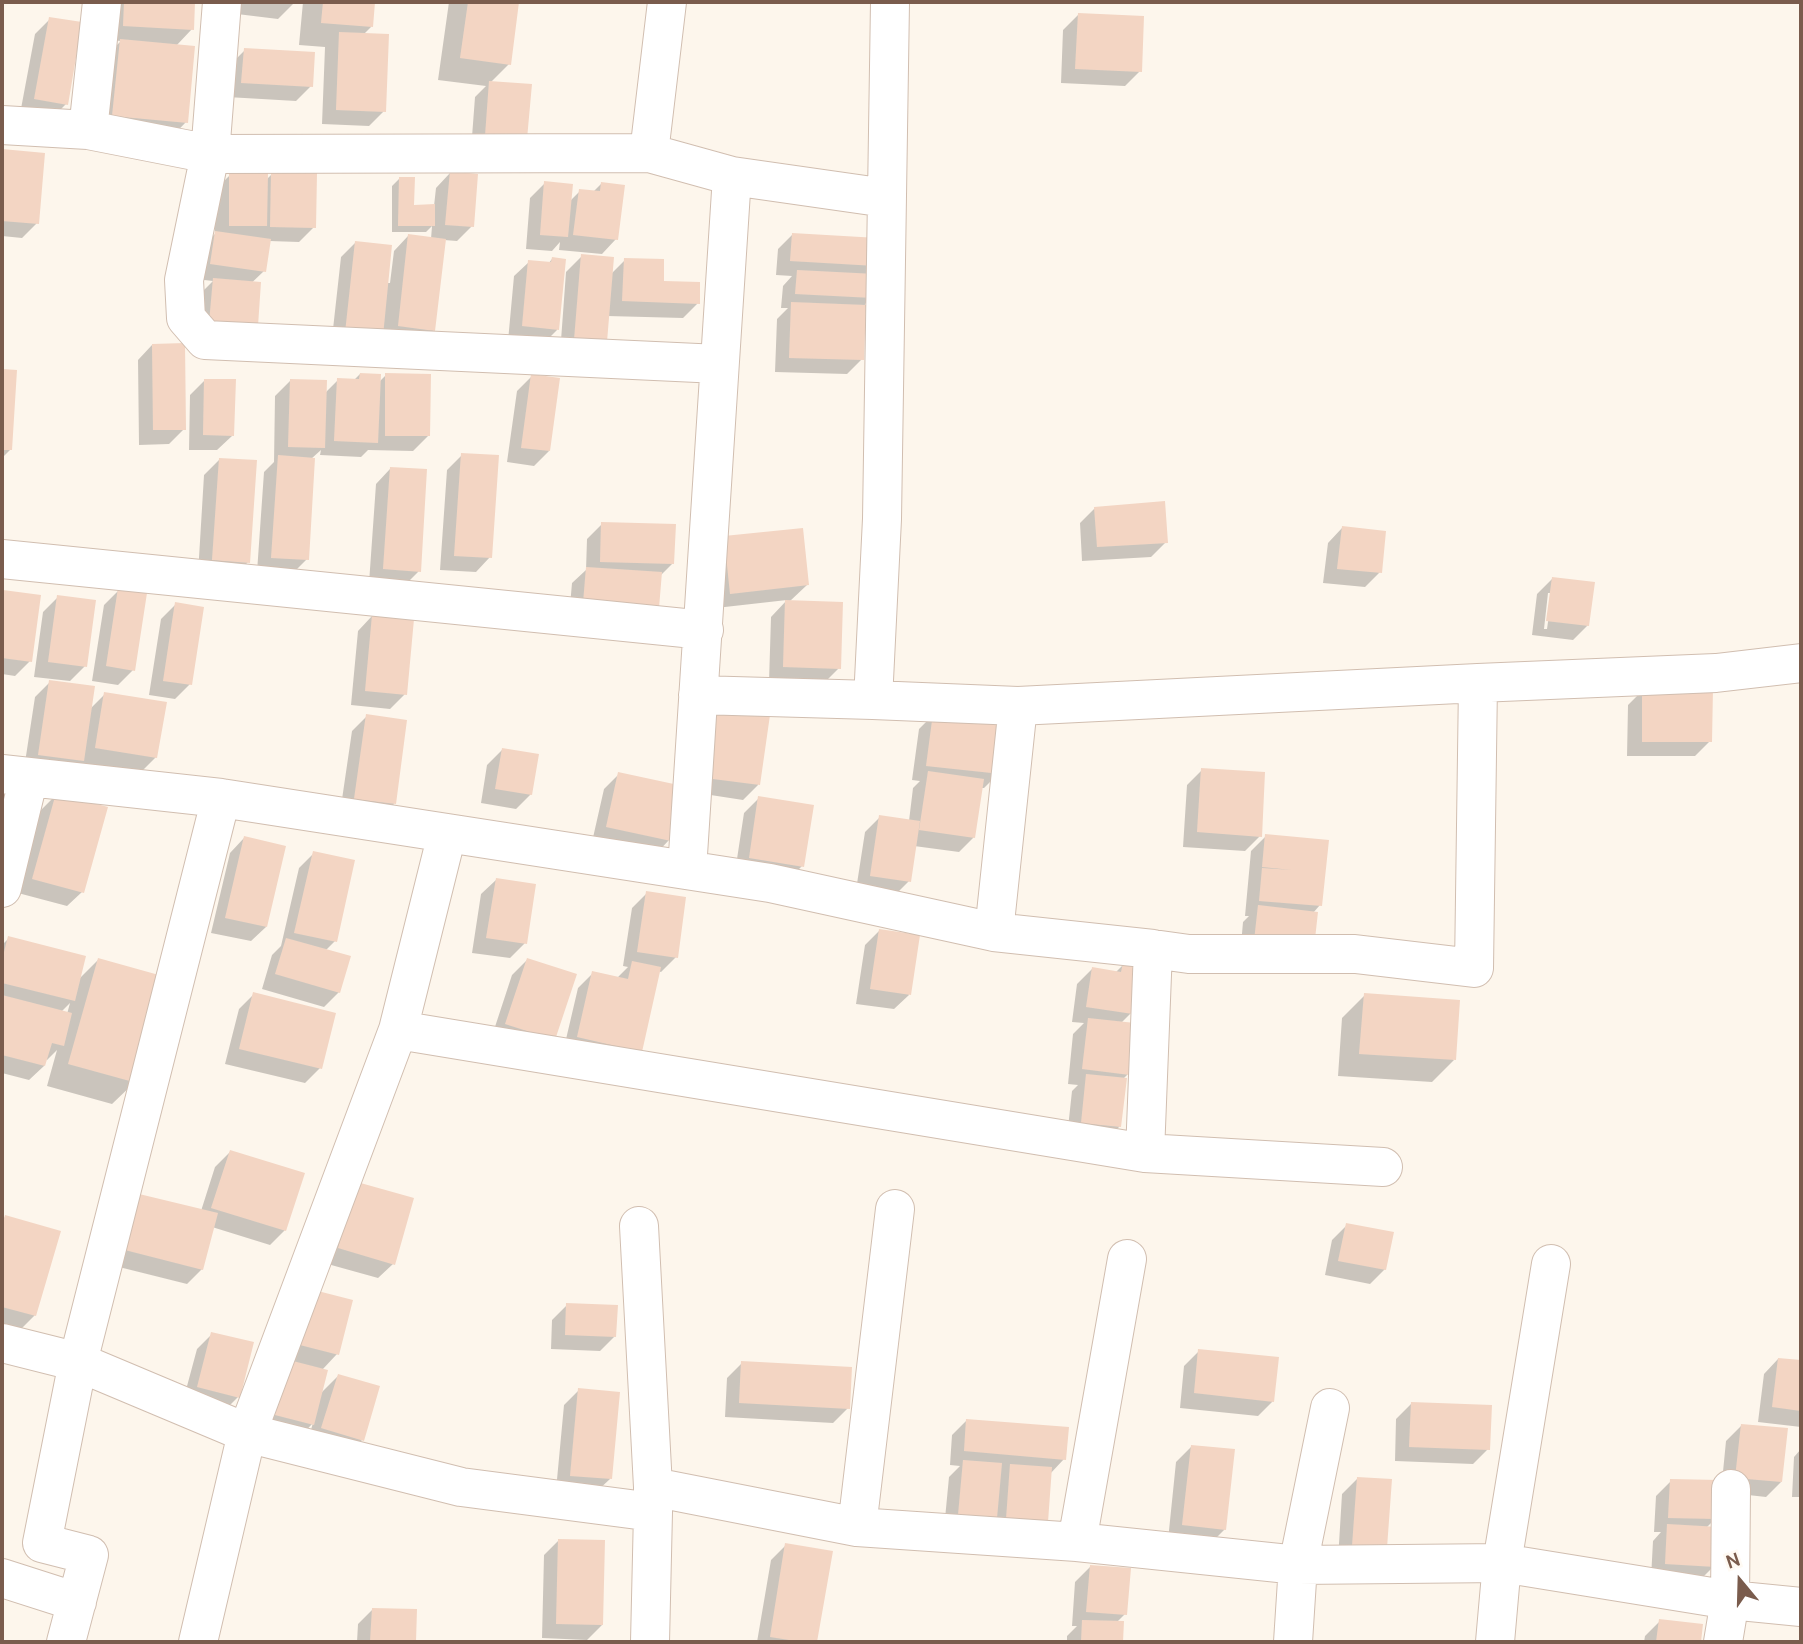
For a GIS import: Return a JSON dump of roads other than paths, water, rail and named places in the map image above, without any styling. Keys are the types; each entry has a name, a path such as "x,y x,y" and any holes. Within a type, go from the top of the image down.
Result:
{"street":[{"path":"88,130 102,2"},
{"path":"222,2 210,154 184,280 186,318 205,340 719,364"},
{"path":"649,153 667,2"},
{"path":"873,700 882,519 890,2"},
{"path":"2,125 88,130 210,154 649,153 732,176 886,198"},
{"path":"687,870 732,176"},
{"path":"2,559 704,630"},
{"path":"698,695 1018,706 1478,682 1716,673 1801,663"},
{"path":"2,888 15,776 221,798 770,883 994,932 1189,954 1355,954 1474,968 1478,682"},
{"path":"994,932 1018,706"},
{"path":"66,1642 89,1555 41,1543 78,1362 221,798"},
{"path":"198,1642 247,1433 398,1031 447,834"},
{"path":"1145,1153 1153,948"},
{"path":"398,1031 1145,1153 1383,1167"},
{"path":"857,1527 895,1209"},
{"path":"639,1226 653,1500 650,1642"},
{"path":"1077,1542 1127,1259"},
{"path":"1495,1642 1502,1563 1551,1264"},
{"path":"2,1343 78,1362 247,1433 461,1487 653,1500 857,1527 1077,1542 1298,1565 1502,1563 1730,1600 1801,1607"},
{"path":"1293,1642 1298,1565 1330,1408"},
{"path":"1723,1642 1730,1600 1731,1489"},
{"path":"2,1578 77,1602"}]}
